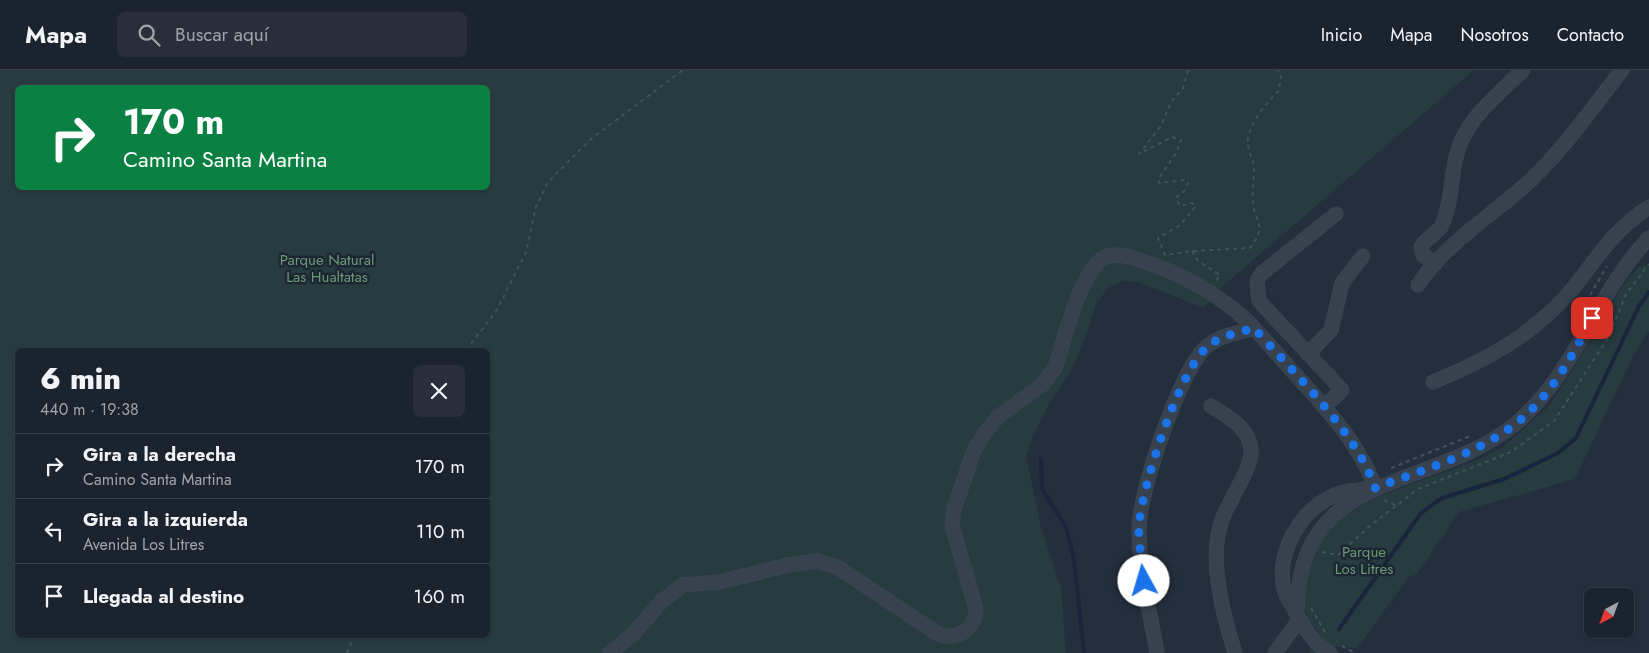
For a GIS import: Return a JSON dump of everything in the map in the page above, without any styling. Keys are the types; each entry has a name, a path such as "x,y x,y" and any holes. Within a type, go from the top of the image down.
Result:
{"street":[{"path":"1434,264 1423,255 1421,247 1436,234 1445,216 1456,160 1464,133 1479,112 1523,70"},
{"path":"1418,285 1434,264 1540,171 1588,116 1622,70"},
{"path":"1432,382 1483,360 1534,327 1569,292 1615,233 1649,207"},
{"path":"1324,407 1342,390 1259,301 1257,281 1262,273 1336,214"},
{"path":"1275,653 1298,617 1297,589 1301,567 1314,538 1337,512 1375,488 1483,444 1525,416 1555,382 1615,279 1649,238"},
{"path":"1632,258 1649,248"},
{"path":"610,653 634,633 661,602 683,585 719,582 788,565 817,561 837,567 938,634 950,636 962,634 974,621 976,609 952,525 954,509 974,450 998,417 1051,376 1056,366 1077,299 1102,259 1111,255 1125,256 1172,272 1208,291 1233,309 1254,328 1342,429 1370,474 1375,488"},
{"path":"1308,354 1331,330 1342,283 1363,256"},
{"path":"1157,653 1144,581 1139,528 1143,502 1169,414 1192,364 1206,348 1218,340 1254,328"},
{"path":"1211,406 1237,423 1246,435 1251,450 1248,463 1222,519 1218,535 1216,563 1226,626 1235,653"},
{"path":"1334,649 1312,639 1285,593 1283,571 1287,548 1298,526 1314,508 1335,495 1346,491 1375,488"}],"path":[{"path":"468,348 497,310 526,252 536,207 548,182 591,139 683,70"},
{"path":"1188,70 1184,88 1171,102 1161,126 1139,154 1172,137 1182,140 1176,153 1159,178 1160,183 1184,180 1188,183 1185,190 1176,198 1180,206 1192,203 1196,206 1180,225 1158,238 1165,255 1192,251 1250,248 1257,238 1261,225 1253,202 1253,159 1248,145 1250,132 1267,101 1279,91 1281,76 1278,70"},
{"path":"1192,251 1198,261 1220,275"},
{"path":"1576,320 1607,266"},
{"path":"1370,474 1388,469 1477,432"},
{"path":"1379,502 1386,500 1395,506"},
{"path":"1319,551 1324,544"},
{"path":"1310,601 1311,609 1328,635"},
{"path":"347,653 353,638"},
{"path":"1334,649 1355,653"}],"green space":[{"name":"Parque Natural Las Hualtatas","path":"0,70 1474,70 1224,285 1203,308 1138,282 1122,281 1108,288 1096,304 1088,331 1072,369 1049,404 1032,438 1026,456 1041,527 1061,588 1066,653 0,653"},
{"name":"Parque Los Litres","path":"1649,264 1649,331 1634,354 1575,479 1459,512 1417,574 1409,577 1357,648 1336,646 1331,653 1309,653 1318,631 1310,621 1304,606 1303,580 1322,539 1342,516 1382,495 1478,460 1503,447 1549,406 1574,368 1621,288 1639,267"}],"waterway":[{"path":"1339,629 1421,513 1442,498 1504,479 1558,453 1576,438 1638,308 1649,292"},
{"path":"1041,459 1042,489 1066,527 1074,560 1084,653"}],"route":[{"path":"1144,581 1139,528 1143,502 1169,414 1192,364 1206,348 1218,340 1254,328 1342,429 1372,477 1375,488 1455,457 1483,444 1513,426 1535,406 1555,382 1592,318"}]}
